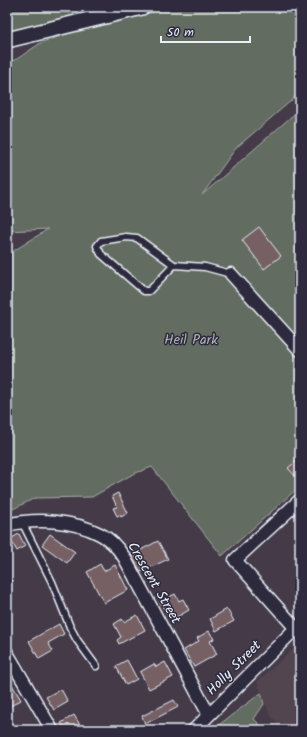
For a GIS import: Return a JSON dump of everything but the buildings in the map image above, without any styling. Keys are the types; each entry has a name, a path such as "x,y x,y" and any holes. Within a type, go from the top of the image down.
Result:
{"street":[{"path":"7,40 142,7"},
{"path":"231,274 300,350"},
{"path":"298,630 235,560 299,502"},
{"name":"Crescent Street","path":"7,525 35,521 74,524 101,534 116,546 124,557 209,715"},
{"name":"Holly Street","path":"194,730 298,630"},
{"path":"7,653 52,730"}],"lane":[{"path":"174,265 149,291 144,291 101,254 97,246 101,241 126,237 137,238 174,265 205,266 231,274"},
{"path":"22,522 52,582 76,640 96,666"}],"shaded area":[{"path":"300,643 300,730 285,730 270,715 257,682"}],"green space":[{"path":"7,7 105,7 7,32"},
{"name":"Heil Park","path":"177,7 300,7 300,90 292,100 236,148 202,195 300,109 300,486 222,556 152,467 133,474 92,497 35,498 7,512 7,253 12,252 48,229 7,231 7,63 17,59 42,42 92,26"},
{"path":"261,693 264,704 254,719 265,730 212,730"}]}
